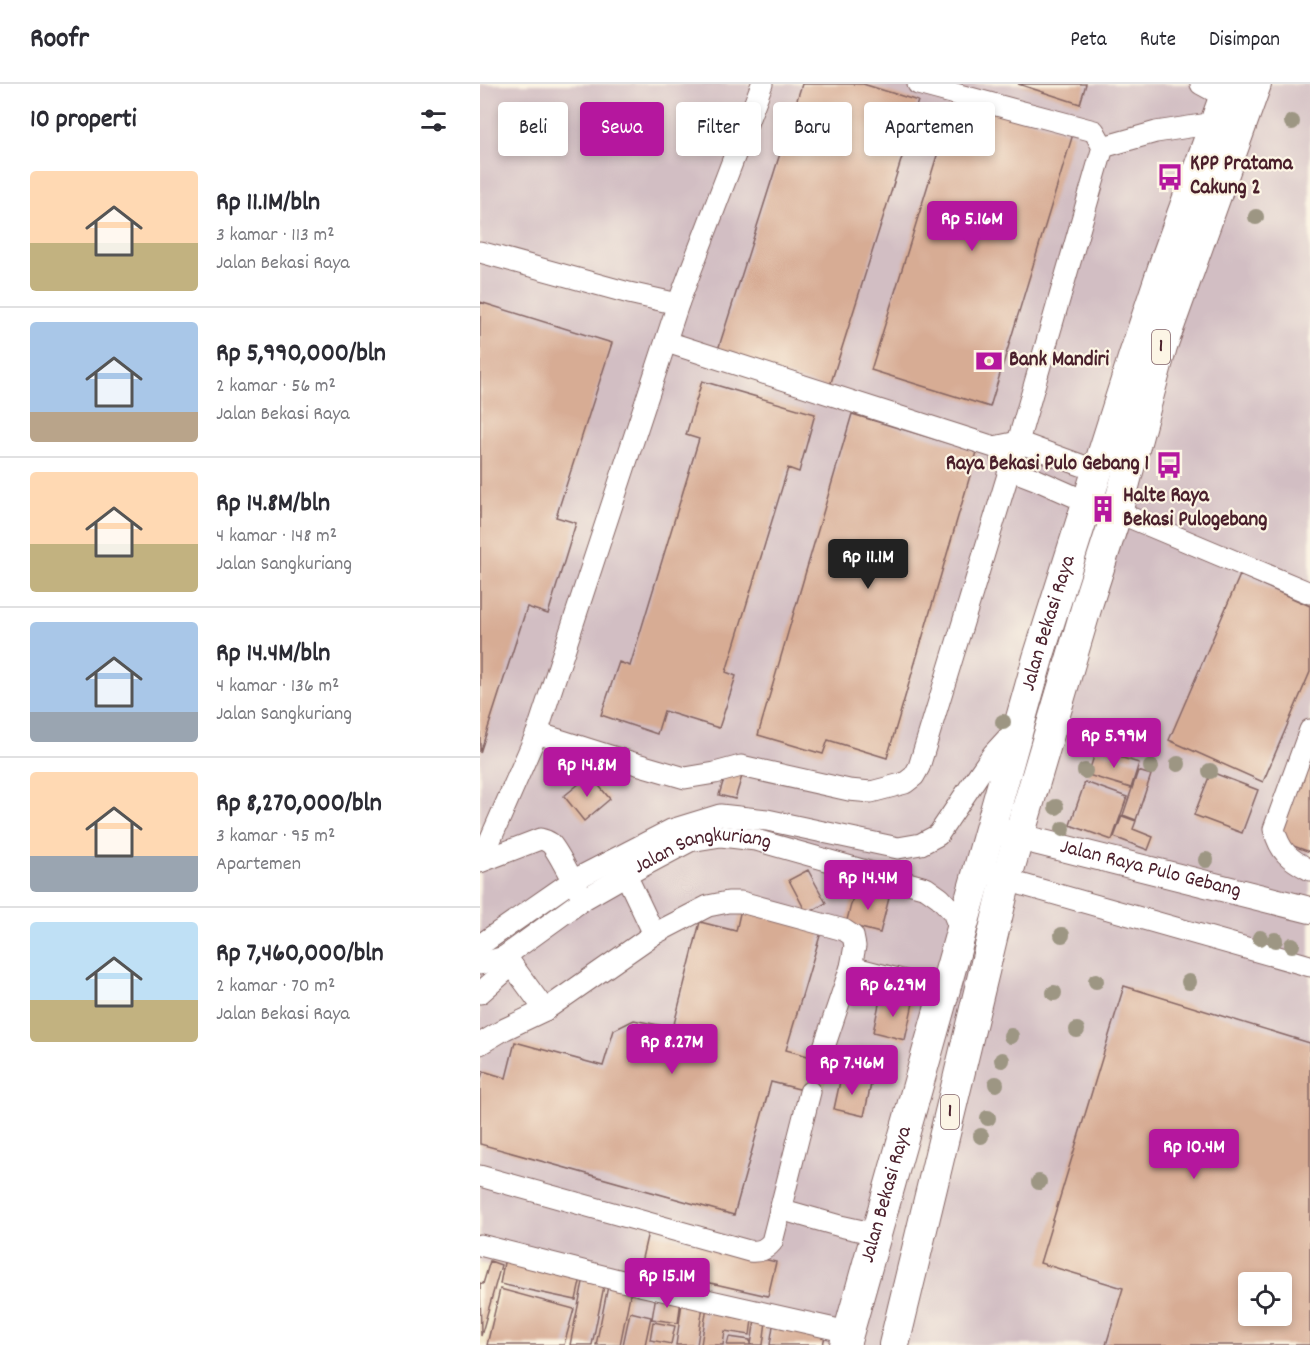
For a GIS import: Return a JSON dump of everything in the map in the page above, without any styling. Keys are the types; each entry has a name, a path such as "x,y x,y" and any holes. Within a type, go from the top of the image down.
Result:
{"highway":[{"name":"Jalan Bekasi Raya","path":"853,1341 876,1234 905,1129 1038,658 1097,471 1256,84"},
{"name":"Jalan Bekasi Raya","path":"894,1345 1006,880 1088,602 1118,512 1170,248 1218,97"},
{"path":"853,1341 889,1242 905,1129"}],"main road":[{"name":"Jalan Raya Pulo Gebang","path":"990,830 1310,910"}],"street":[{"path":"480,862 537,733 678,304 762,84"},
{"path":"537,733 686,778 741,766 849,790 872,792 905,783 914,777 919,767 1018,442 1103,147 1094,131 918,84"},
{"path":"1103,147 1156,132 1218,97"},
{"path":"480,252 629,293 678,304"},
{"path":"667,342 994,447 1018,442 1097,471"},
{"path":"994,447 1009,469 1088,502"},
{"path":"1118,512 1310,593"},
{"path":"721,836 720,815 767,820 898,848 921,844 938,835 993,754 1019,727"},
{"path":"1310,730 1274,829 1282,851 1294,862 1310,870"},
{"name":"Jalan Sangkuriang","path":"480,945 572,881 671,830 720,815"},
{"name":"Jalan Sangkuriang","path":"480,964 508,961 584,899 690,841 721,836 756,840 926,888 940,898 953,912 961,932"},
{"path":"480,862 540,839 547,841 552,845 584,899"},
{"path":"979,868 1006,880 1310,966"},
{"path":"626,875 654,934"},
{"path":"480,1044 545,1010 654,934 708,906 741,902 844,930 853,936 855,946 851,967 820,1059"},
{"path":"480,993 508,961 545,1010"},
{"path":"851,967 944,991"},
{"path":"480,1176 749,1251 759,1251 766,1249 771,1242 810,1092"},
{"path":"780,1209 876,1234"},
{"path":"480,1245 853,1341"}],"shaded area":[{"path":"480,84 1310,84 1310,1345 491,1345 511,1272 480,1263"}],"building":[{"path":"802,84 863,84 918,101 864,102 864,156 902,156 829,389 717,353 779,156 852,156 852,102 796,102"},
{"path":"1018,84 1086,84 1080,104"},
{"path":"955,97 971,102 953,102"},
{"path":"995,110 1073,134 990,407 871,370 937,156 995,156"},
{"path":"480,302 612,343 556,517 576,523 548,614 527,607 480,753"},
{"path":"702,381 815,414 799,472 788,468 726,672 736,676 719,728 664,711 657,734 601,715 619,662 630,666 699,439 686,435"},
{"path":"852,414 977,452 887,758 828,740 823,754 758,735"},
{"path":"1240,575 1310,606 1310,672 1263,782 1169,740"},
{"path":"1103,727 1138,738 1132,758 1097,748"},
{"path":"1096,750 1139,763 1131,788 1088,775"},
{"path":"1310,751 1310,852 1277,840"},
{"path":"1138,771 1151,775 1136,820 1123,815"},
{"path":"726,772 742,776 735,799 719,795"},
{"path":"1211,772 1258,790 1242,833 1194,815"},
{"path":"590,775 610,799 584,821 564,796"},
{"path":"1085,782 1127,797 1112,840 1070,825"},
{"path":"1122,816 1136,821 1133,829 1153,837 1148,850 1114,837"},
{"path":"808,870 826,903 807,914 789,880"},
{"path":"855,889 889,898 880,933 846,924"},
{"path":"741,909 822,929 786,1050 826,1061 819,1094 771,1082 734,1215 480,1144 480,1082 483,1071 506,1078 515,1042 603,1066 614,1030 634,1020 673,1028 700,922 736,931"},
{"path":"1124,986 1310,1043 1310,1345 1106,1345 1123,1288 1040,1263"},
{"path":"881,995 913,1003 905,1040 873,1032"},
{"path":"841,1077 871,1084 864,1116 834,1109"},
{"path":"648,1232 776,1262 768,1296 640,1267"},
{"path":"505,1257 582,1273 576,1300 500,1284"},
{"path":"490,1261 501,1265 481,1336 480,1283 483,1284"},
{"path":"584,1277 605,1281 592,1345 570,1345"},
{"path":"609,1281 632,1285 620,1345 596,1345"},
{"path":"500,1289 574,1309 564,1345 487,1345"},
{"path":"656,1295 681,1299 678,1323 652,1319"},
{"path":"682,1303 703,1306 697,1345 676,1345"},
{"path":"707,1306 729,1309 727,1316 752,1320 750,1335 725,1331 723,1345 701,1345"},
{"path":"630,1312 651,1317 645,1345 623,1345"},
{"path":"755,1319 766,1321 763,1345 751,1345"},
{"path":"653,1322 675,1326 671,1344 650,1340"},
{"path":"773,1326 825,1336 823,1345 770,1345"},
{"path":"729,1337 750,1340 750,1345 727,1345"}],"tunnel":[{"path":"810,1092 820,1059"}],"place":[{"name":"KPP Pratama Cakung 2","path":"1170,177"},
{"name":"Bank Mandiri","path":"989,361"},
{"name":"Raya Bekasi Pulo Gebang 1","path":"1169,465"},
{"name":"Halte Raya Bekasi Pulogebang","path":"1103,509"}]}
